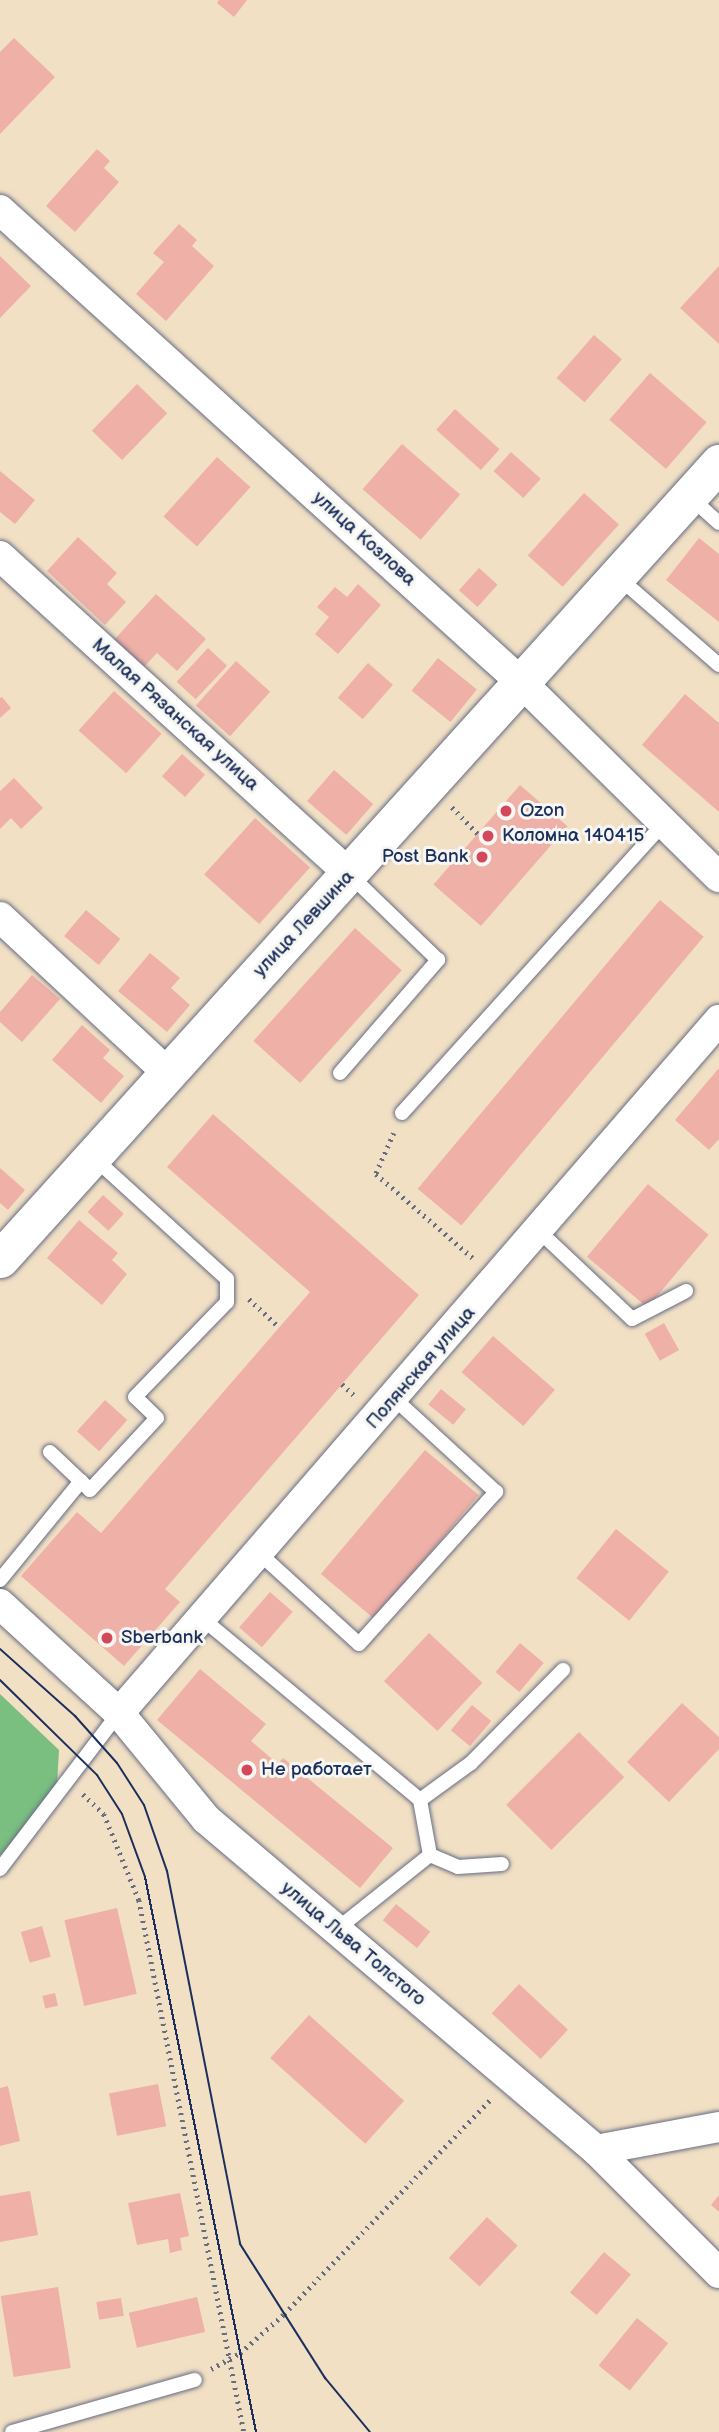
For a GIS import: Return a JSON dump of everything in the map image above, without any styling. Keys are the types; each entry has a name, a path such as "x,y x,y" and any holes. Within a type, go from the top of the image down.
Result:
{"street":[{"name":"улица Козлова","path":"0,210 522,682 719,877"},
{"name":"улица Левшина","path":"0,1259 719,463"},
{"name":"Малая Рязанская улица","path":"0,556 349,875"},
{"path":"0,917 167,1072"},
{"name":"Полянская улица","path":"119,1713 395,1399 719,1020"},
{"name":"улица Льва Толстого","path":"0,1604 119,1713 206,1819 597,2150 719,2273"},
{"path":"597,2150 719,2127"}],"lane":[{"path":"689,496 719,523"},
{"path":"617,576 719,665"},
{"path":"402,1113 664,823"},
{"path":"340,1073 438,960 349,875"},
{"path":"50,1452 90,1490 158,1418 135,1397 227,1302 227,1279 92,1157"},
{"path":"539,1231 632,1319 686,1291"},
{"path":"259,1553 359,1644 496,1492 395,1399"},
{"path":"0,1580 81,1481"},
{"path":"202,1619 295,1691 421,1800 430,1855"},
{"path":"421,1800 471,1763 563,1670"},
{"path":"0,1869 119,1713"},
{"path":"336,1930 430,1855"},
{"path":"430,1855 458,1867 502,1864"},
{"path":"12,2432 195,2379"}],"path":[{"path":"402,1113 376,1174 477,1262"},
{"path":"227,1279 279,1327"},
{"path":"342,1384 359,1400"},
{"path":"195,2379 240,2353 284,2314 511,2078"}],"green space":[{"path":"0,1694 59,1750 57,1785 0,1856"}],"building":[{"path":"219,0 247,0 234,17 217,3"},
{"path":"14,38 55,77 0,134 0,52"},
{"path":"97,149 110,161 104,168 119,182 75,232 46,206"},
{"path":"179,224 197,240 192,246 214,266 166,321 136,294 164,262 153,253"},
{"path":"0,256 31,286 0,318"},
{"path":"719,266 719,344 680,308"},
{"path":"594,335 622,359 585,402 557,378"},
{"path":"650,373 707,422 666,469 609,420"},
{"path":"137,384 167,413 122,460 92,431"},
{"path":"455,409 500,449 481,470 436,430"},
{"path":"402,444 460,495 421,540 363,489"},
{"path":"511,452 541,479 523,498 494,471"},
{"path":"217,457 250,487 197,547 163,516"},
{"path":"0,471 35,500 15,524 0,512"},
{"path":"584,493 619,524 563,587 528,555"},
{"path":"78,537 117,573 107,584 126,602 105,625 47,571"},
{"path":"699,538 719,554 719,622 666,580"},
{"path":"479,568 498,585 478,607 459,590"},
{"path":"358,584 381,605 338,654 315,634 329,617 317,607 335,587 347,597"},
{"path":"156,594 206,639 177,671 157,653 144,667 114,640"},
{"path":"208,648 227,666 196,699 177,682"},
{"path":"438,658 477,689 450,722 412,691"},
{"path":"236,661 270,692 230,736 196,706"},
{"path":"368,663 393,685 363,719 338,698"},
{"path":"114,691 162,734 126,773 79,730"},
{"path":"685,694 719,723 719,812 642,745"},
{"path":"0,698 11,708 0,718"},
{"path":"182,754 205,775 185,797 162,776"},
{"path":"334,770 373,804 346,835 307,801"},
{"path":"14,778 43,808 21,829 11,818 0,829 0,791"},
{"path":"520,785 568,826 481,926 433,885"},
{"path":"255,818 310,868 259,924 204,874"},
{"path":"660,900 704,937 461,1225 418,1189"},
{"path":"86,910 120,939 99,965 64,936"},
{"path":"355,928 402,970 300,1083 253,1041"},
{"path":"150,953 180,978 171,988 190,1005 167,1032 118,991"},
{"path":"32,975 60,999 22,1042 0,1022 0,1012"},
{"path":"82,1025 110,1050 103,1058 124,1076 101,1103 52,1060"},
{"path":"719,1068 719,1139 709,1150 675,1120"},
{"path":"213,1114 419,1295 165,1589 180,1602 124,1666 21,1576 77,1512 101,1533 310,1292 167,1167"},
{"path":"0,1168 25,1190 8,1210 0,1203"},
{"path":"648,1184 709,1235 647,1308 587,1257"},
{"path":"103,1195 124,1214 108,1231 88,1212"},
{"path":"79,1220 118,1253 112,1260 127,1274 102,1305 47,1258"},
{"path":"664,1323 679,1350 660,1361 645,1334"},
{"path":"493,1336 555,1390 523,1426 462,1372"},
{"path":"441,1389 466,1409 453,1425 428,1405"},
{"path":"105,1400 127,1420 99,1451 77,1431"},
{"path":"425,1450 479,1495 374,1619 321,1574"},
{"path":"616,1529 669,1572 629,1621 576,1578"},
{"path":"270,1592 293,1612 262,1647 239,1627"},
{"path":"429,1633 482,1683 437,1731 384,1681"},
{"path":"520,1643 544,1663 519,1692 496,1672"},
{"path":"200,1669 266,1724 251,1741 278,1764 283,1758 393,1848 360,1888 157,1720"},
{"path":"682,1703 719,1737 719,1749 669,1802 627,1762"},
{"path":"472,1705 491,1721 470,1746 451,1730"},
{"path":"579,1732 624,1777 551,1850 506,1805"},
{"path":"396,1904 430,1932 417,1948 383,1920"},
{"path":"117,1908 137,1994 84,2006 64,1920"},
{"path":"42,1926 51,1957 30,1963 21,1932"},
{"path":"519,1984 568,2030 541,2059 492,2013"},
{"path":"55,1993 58,2006 45,2009 42,1996"},
{"path":"309,2015 404,2101 365,2144 270,2058"},
{"path":"158,2084 166,2126 117,2136 109,2094"},
{"path":"8,2086 20,2141 0,2146 0,2088"},
{"path":"30,2191 38,2235 0,2242 0,2196"},
{"path":"180,2193 189,2236 180,2238 182,2250 170,2253 168,2239 137,2245 128,2203"},
{"path":"719,2195 719,2212 711,2205"},
{"path":"487,2217 518,2246 480,2287 449,2258"},
{"path":"604,2252 631,2274 597,2315 570,2293"},
{"path":"58,2287 71,2368 14,2377 1,2296"},
{"path":"197,2297 205,2332 137,2348 129,2313"},
{"path":"121,2298 124,2316 99,2320 96,2302"},
{"path":"637,2318 668,2343 630,2391 599,2365"}],"tram line":[{"path":"0,1649 75,1716 117,1763 144,1805 167,1871 240,2244 325,2378 370,2432"},
{"path":"0,1680 97,1775 122,1814 145,1877 256,2432"}],"place":[{"name":"Ozon","path":"506,811"},
{"name":"Коломна 140415","path":"488,836"},
{"name":"Post Bank","path":"482,857"},
{"name":"Sberbank","path":"107,1638"},
{"name":"Не работает","path":"247,1770"}]}
